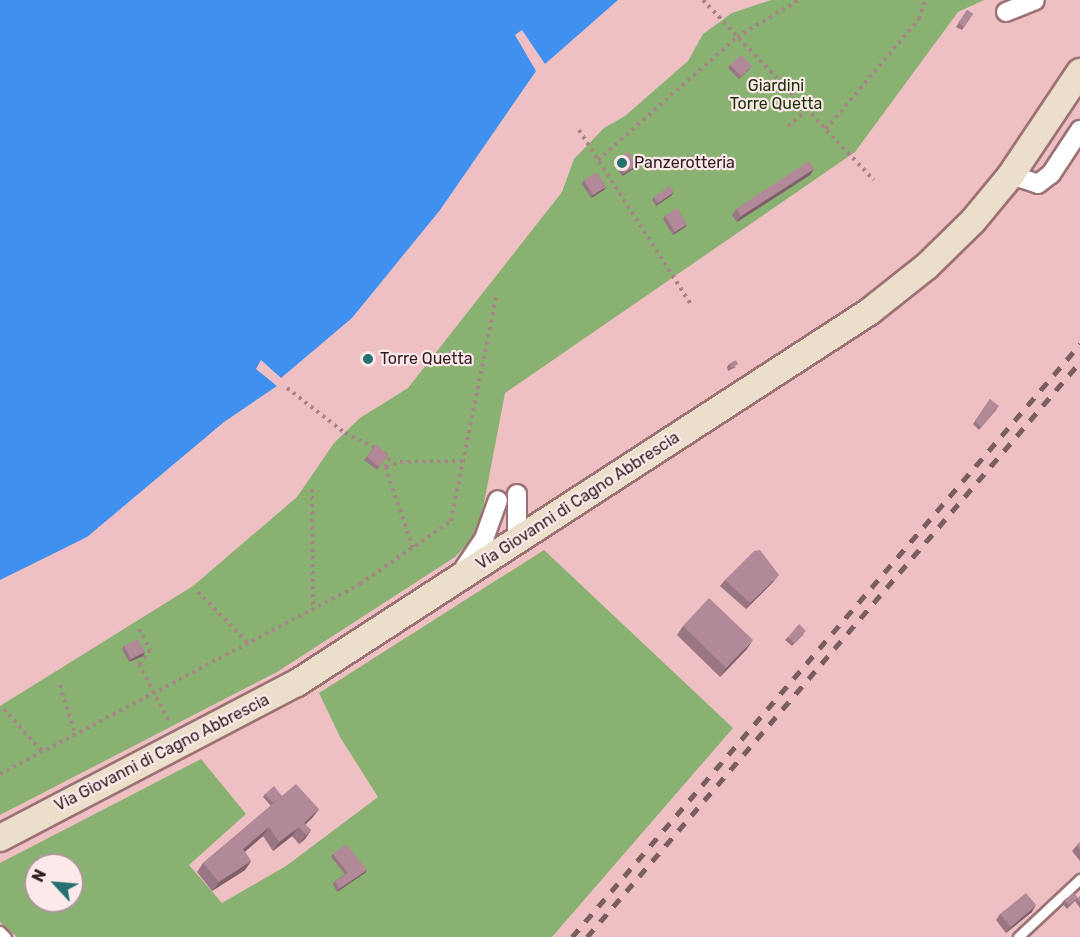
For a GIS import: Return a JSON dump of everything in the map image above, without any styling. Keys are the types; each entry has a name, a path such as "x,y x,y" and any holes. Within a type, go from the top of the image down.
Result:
{"main road":[{"name":"Via Giovanni di Cagno Abbrescia","path":"0,838 297,683 895,293 973,221 1011,175 1080,72"}],"street":[{"path":"1006,12 1035,0"},
{"path":"1011,175 1038,184 1051,174 1080,130"},
{"path":"514,543 518,494"},
{"path":"446,587 478,550 498,500 501,520 514,543"}],"lane":[{"path":"1018,937 1080,879"},
{"path":"0,932 6,937"}],"path":[{"path":"702,0 874,180"},
{"path":"598,160 737,37 799,0"},
{"path":"826,129 919,19 925,0"},
{"path":"788,126 807,110"},
{"path":"579,130 690,303"},
{"path":"1,771 42,752 360,584 451,521 496,297"},
{"path":"287,388 345,433 366,440 390,458 385,467 414,548"},
{"path":"385,467 400,462 463,461"},
{"path":"312,489 313,609"},
{"path":"198,592 248,643"},
{"path":"139,629 150,650 139,664 170,723"},
{"path":"60,686 75,734"},
{"path":"4,709 42,752"}],"green space":[{"name":"Giardini Torre Quetta","path":"771,0 984,0 958,12 855,152 505,393 481,519 469,542 455,557 277,672 0,815 0,706 193,586 297,497 334,443 360,418 408,388 562,192 574,159 604,128 625,116 688,61 703,34 732,13"},
{"path":"544,550 733,728 552,937 17,937 0,922 0,863 201,759 246,814 189,865 222,903 286,866 378,797 340,737 319,693"}],"water":[{"path":"0,0 618,0 545,64 522,30 515,35 536,71 440,210 352,318 281,378 261,360 256,369 277,386 224,422 87,537 0,580"}],"building":[{"path":"967,10 973,14 964,27 958,23"},
{"path":"741,55 752,66 741,76 730,65"},
{"path":"628,152 637,165 624,173 616,160"},
{"path":"809,161 814,169 741,216 736,209"},
{"path":"597,172 606,187 593,195 584,180"},
{"path":"670,186 674,192 658,203 654,197"},
{"path":"677,208 687,224 675,232 665,216"},
{"path":"736,360 738,364 731,368 729,364"},
{"path":"990,399 999,406 981,427 975,421"},
{"path":"376,445 388,455 379,467 367,457"},
{"path":"760,550 779,575 750,603 725,580 754,551"},
{"path":"709,598 753,640 726,668 683,626"},
{"path":"799,624 806,631 794,643 788,637"},
{"path":"138,639 145,652 131,659 124,646"},
{"path":"296,784 319,809 304,823 311,830 306,835 299,827 279,842 269,827 243,849 251,861 219,882 203,863"},
{"path":"274,786 282,796 273,803 265,794"},
{"path":"346,844 367,870 339,889 335,881 348,873 333,854"},
{"path":"1026,893 1036,905 1011,927 1000,914"},
{"path":"1074,893 1078,898 1080,896 1080,902 1077,898 1069,905 1064,900"}],"railway":[{"path":"572,937 1080,344"},
{"path":"587,937 1080,362"}],"place":[{"name":"Panzerotteria","path":"622,163"},
{"name":"Torre Quetta","path":"368,359"}]}
